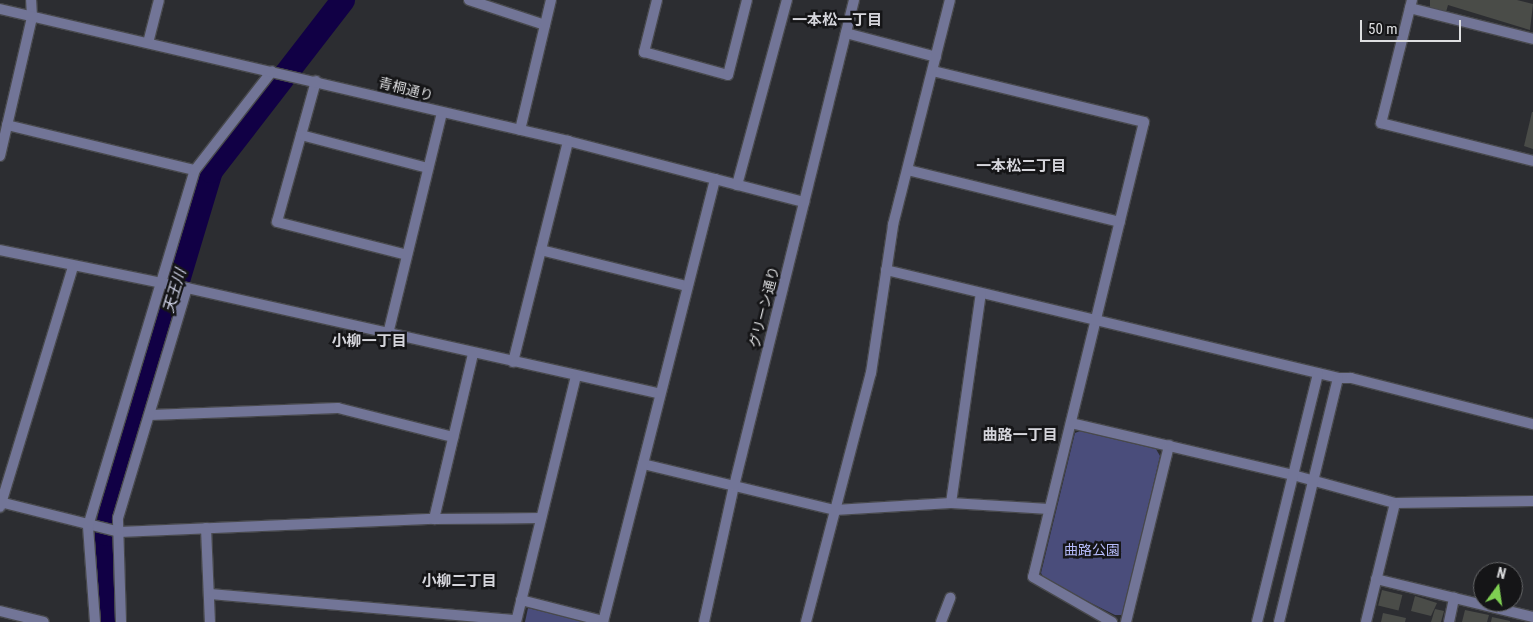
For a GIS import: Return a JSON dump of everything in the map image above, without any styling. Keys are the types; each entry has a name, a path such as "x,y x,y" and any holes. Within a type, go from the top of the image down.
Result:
{"street":[{"path":"0,156 32,17 31,0"},
{"path":"148,43 159,0"},
{"path":"470,0 545,25"},
{"path":"520,130 551,0"},
{"path":"658,0 644,52 728,75 747,0"},
{"path":"737,185 787,0"},
{"name":"グリーン通り","path":"704,622 734,486 854,0"},
{"path":"806,622 871,373 893,225 950,0"},
{"path":"1533,39 1411,4 1381,123 1533,160"},
{"name":"青桐通り","path":"0,9 568,141 804,202"},
{"path":"846,33 936,57"},
{"path":"932,70 1144,122 1033,578 1112,622"},
{"path":"95,622 88,526 195,170 272,71"},
{"path":"316,81 277,222 407,255"},
{"path":"388,334 442,112"},
{"path":"7,125 195,170"},
{"path":"302,135 428,168"},
{"path":"513,362 568,141"},
{"path":"908,170 1120,222"},
{"path":"521,600 603,621 643,464 658,393 715,179"},
{"path":"0,250 187,288 473,354 658,393"},
{"path":"541,250 686,286"},
{"path":"73,266 1,504 119,532 434,518 542,518"},
{"path":"886,270 1338,378 1351,378 1533,424"},
{"path":"121,622 118,518 187,288"},
{"path":"951,503 980,293"},
{"path":"434,518 473,354"},
{"path":"1257,622 1318,373"},
{"path":"210,594 516,621 576,376"},
{"path":"1279,622 1338,378"},
{"path":"150,415 338,408 453,437"},
{"path":"1071,423 1293,475 1395,503 1533,502"},
{"path":"1126,622 1169,445"},
{"path":"643,464 835,510 951,503 1049,509"},
{"path":"1366,622 1395,503"},
{"path":"206,528 210,622"},
{"path":"1376,579 1533,617"},
{"path":"941,622 950,598"},
{"path":"1449,622 1454,598"},
{"path":"0,611 44,622"}],"green space":[{"name":"曲路公園","path":"1080,431 1156,449 1160,456 1123,615 1115,615 1045,580 1041,573 1075,433"},
{"path":"528,608 586,622 525,622"}],"building":[{"path":"1430,0 1517,0 1533,4 1530,30 1448,5 1446,12 1430,8"},
{"path":"1533,112 1533,149 1524,146"},
{"path":"1382,590 1402,595 1399,611 1378,606"},
{"path":"1415,596 1437,603 1431,616 1411,611"},
{"path":"1435,609 1444,611 1441,622 1431,622"},
{"path":"1465,610 1489,615 1487,622 1462,622"},
{"path":"1383,613 1406,618 1405,622 1381,622"},
{"path":"1492,617 1510,621 1510,622 1491,622"}],"waterway":[{"name":"天王川","path":"109,622 107,534 114,494 211,171 343,0"}],"district":[{"name":"一本松一丁目","path":"837,21"},
{"name":"一本松二丁目","path":"1021,167"},
{"name":"小柳一丁目","path":"369,342"},
{"name":"曲路一丁目","path":"1020,436"},
{"name":"小柳二丁目","path":"459,582"}]}
